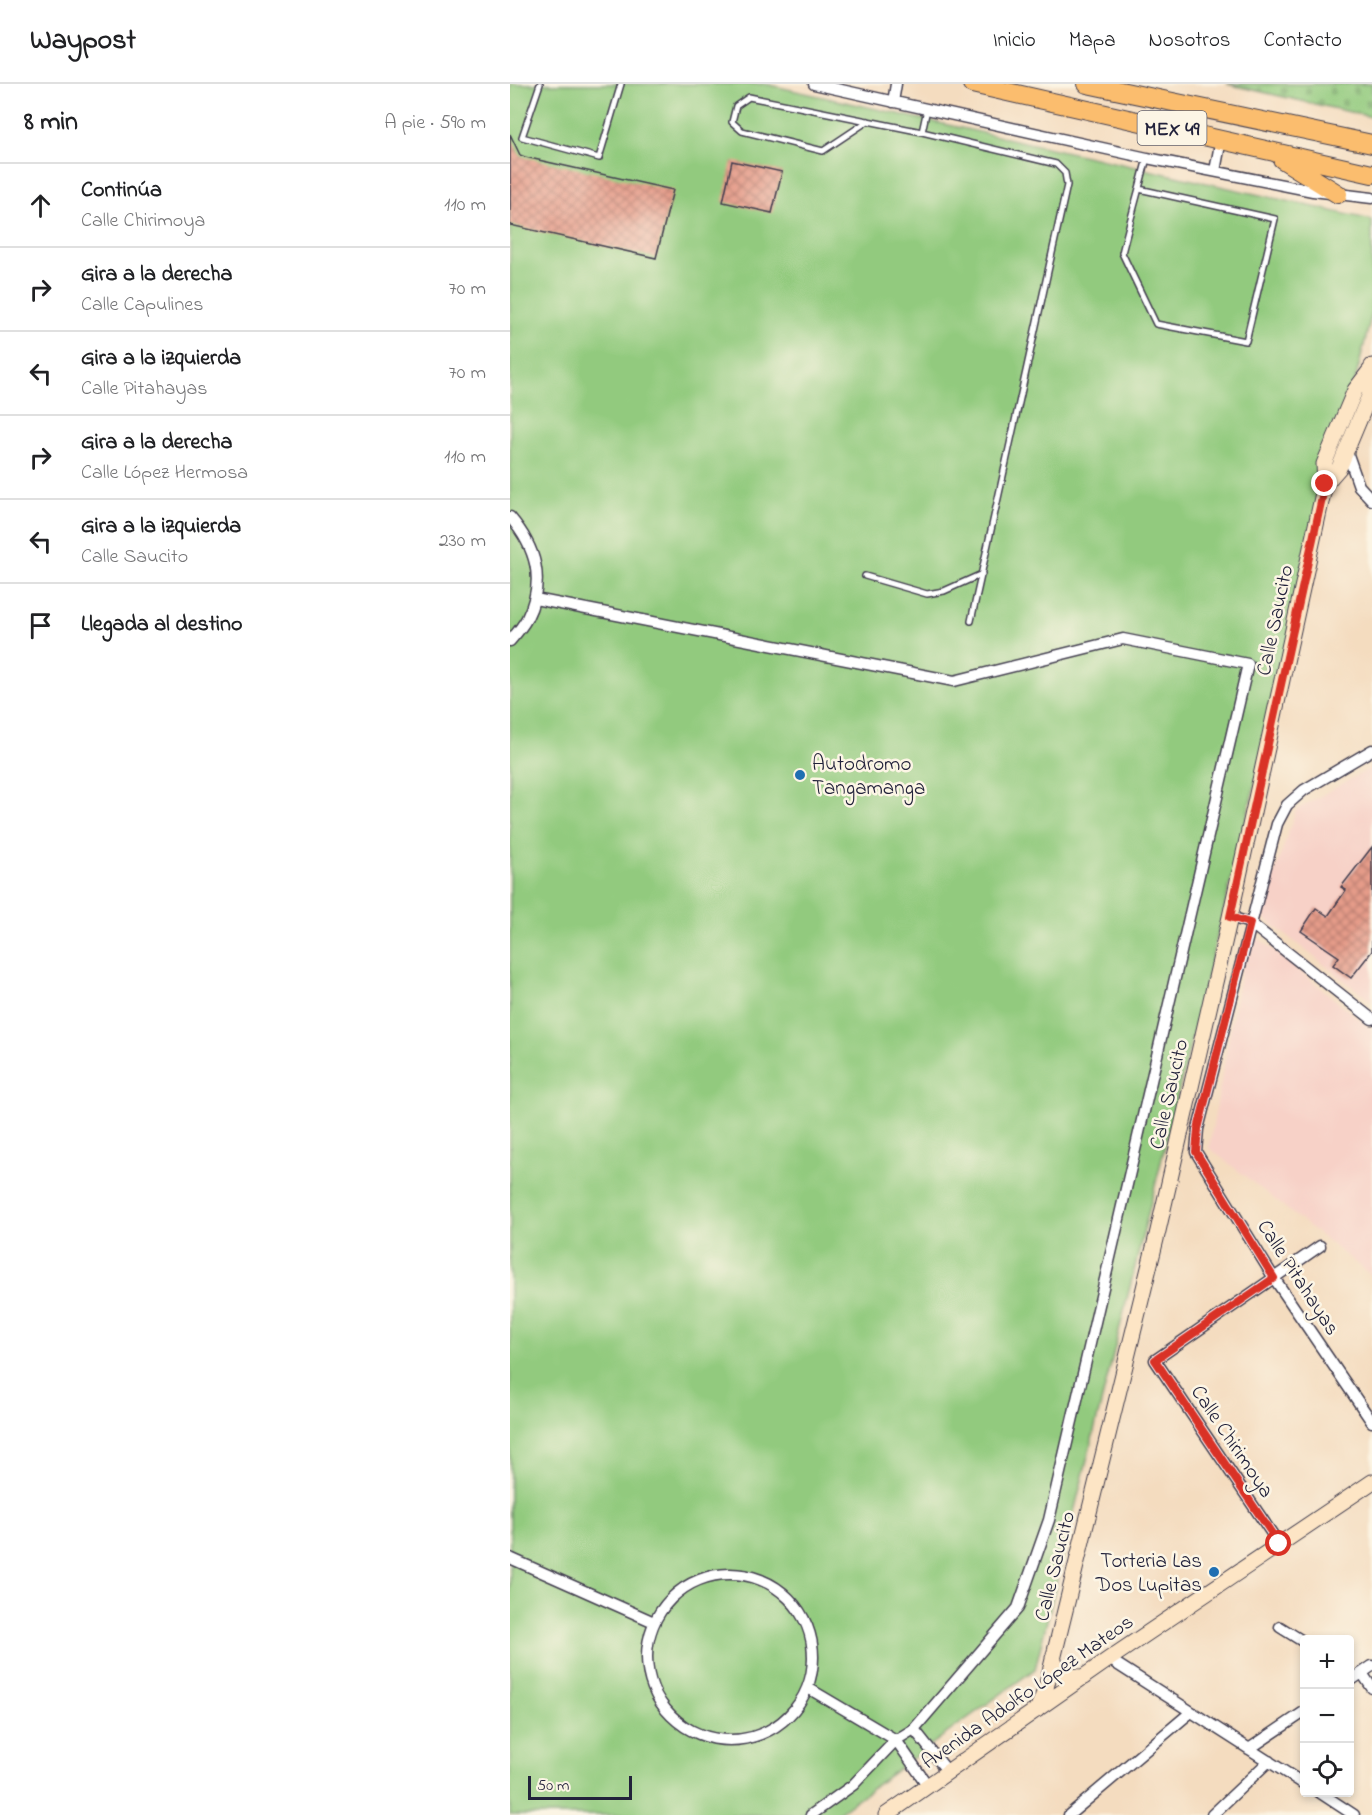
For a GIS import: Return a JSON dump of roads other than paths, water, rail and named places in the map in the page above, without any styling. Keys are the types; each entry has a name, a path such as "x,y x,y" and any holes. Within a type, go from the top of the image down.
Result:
{"main road":[{"name":"MEX 49","path":"972,84 1372,174"},
{"name":"MEX 49","path":"1087,84 1372,144"},
{"path":"1313,131 1343,145 1372,152"},
{"path":"1270,151 1338,194"}],"street":[{"path":"814,84 1147,158 1313,191 1372,198"},
{"path":"893,102 896,84"},
{"path":"1215,171 1221,139"},
{"name":"Calle Saucito","path":"1037,1710 1046,1688 1158,1231 1325,484 1324,464 1355,390 1372,367"},
{"name":"Calle Saucito","path":"1325,484 1339,468 1370,394 1372,367"},
{"path":"1342,422 1346,450 1359,486 1372,500"},
{"path":"510,517 524,533 534,554 537,576 535,599 526,620 510,641"},
{"path":"535,599 954,681 1123,639 1248,664 1048,1520 1018,1608 914,1729 896,1740 853,1785 811,1815"},
{"path":"1250,923 1277,824 1287,805 1304,790 1372,750"},
{"path":"1230,917 1250,923 1372,1019"},
{"name":"Calle Pitahayas","path":"1250,923 1198,1129 1196,1152 1274,1278 1372,1422"},
{"path":"1274,1278 1320,1246"},
{"name":"Calle Chirimoya","path":"1274,1278 1155,1360 1279,1544"},
{"name":"Avenida Adolfo López Mateos","path":"886,1815 1109,1659 1372,1482"},
{"path":"510,1558 654,1622"},
{"path":"724,1574 753,1576 780,1589 806,1618 814,1647 813,1676 802,1703 782,1724 745,1741 715,1740 688,1730 665,1712 651,1686 646,1657 654,1622 671,1598 695,1581 724,1574"},
{"path":"1280,1627 1300,1639"},
{"path":"1053,1658 1062,1674 1084,1677"},
{"path":"1109,1659 1300,1781"},
{"path":"1354,1679 1372,1666"},
{"path":"1362,1673 1372,1688"},
{"path":"808,1688 896,1740 928,1786"},
{"path":"1069,1815 1191,1712"},
{"path":"1249,1749 1300,1715"},
{"path":"914,1729 948,1772"},
{"path":"1212,1815 1269,1761"},
{"path":"1327,1797 1354,1815"}],"lane":[{"path":"540,84 522,136 599,159 621,84"},
{"path":"868,121 823,151 742,131 732,122 736,106 749,97 868,121 922,132 1056,164 1065,173 1067,185 971,621"},
{"path":"922,132 927,109"},
{"path":"1139,189 1275,219 1246,341 1156,324 1122,253 1147,158"},
{"path":"865,576 927,594 944,591 982,574"}],"place":[{"name":"Autodromo Tangamanga","path":"800,775"},
{"name":"Torteria Las Dos Lupitas","path":"1214,1572"}]}
